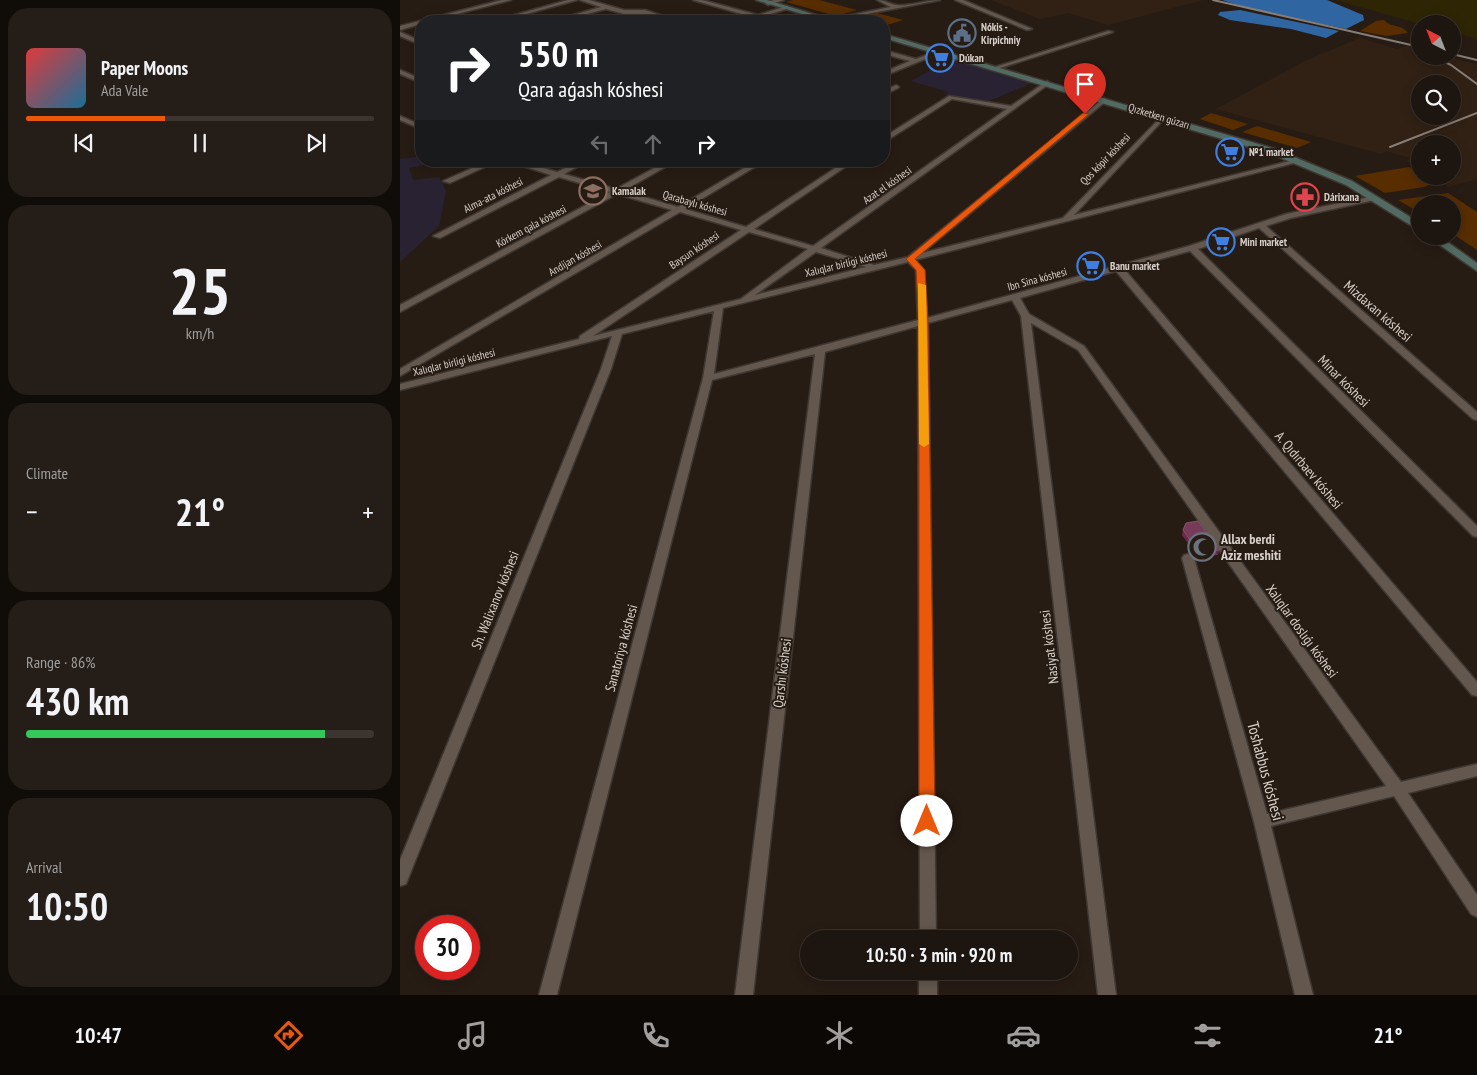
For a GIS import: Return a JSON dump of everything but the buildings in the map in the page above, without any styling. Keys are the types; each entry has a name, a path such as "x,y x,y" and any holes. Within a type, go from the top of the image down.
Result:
{"street":[{"path":"449,15 508,0"},
{"path":"518,15 574,0"},
{"path":"583,0 624,12 645,12 655,15"},
{"path":"696,0 752,15"},
{"path":"759,0 810,15"},
{"path":"768,2 780,0"},
{"path":"880,0 896,7"},
{"path":"858,15 937,0"},
{"path":"958,0 1029,29"},
{"path":"577,15 606,7"},
{"path":"765,15 787,8"},
{"path":"400,28 415,24"},
{"path":"995,68 1110,32"},
{"path":"400,34 415,40"},
{"name":"Qızketken gúzarı","path":"890,38 1163,117 1298,161 1341,179 1411,222"},
{"path":"890,72 939,52"},
{"path":"890,54 916,61"},
{"path":"400,72 415,78"},
{"name":"Azat el kóshesi","path":"737,303 816,249 1048,83"},
{"path":"890,90 896,86"},
{"path":"890,136 950,97 1014,108"},
{"path":"928,930 923,322 920,270 910,259 1104,100"},
{"name":"Qos kópir kóshesi","path":"1066,219 1163,117"},
{"path":"400,118 415,124"},
{"name":"Xalıqlar birligi kóshesi","path":"400,388 1298,161"},
{"path":"447,181 481,167"},
{"name":"Qarabaylı kóshesi","path":"531,167 861,262 874,268"},
{"name":"Alma-ata kóshesi","path":"437,236 574,167"},
{"name":"Kórkem qala kóshesi","path":"400,309 662,167"},
{"name":"Andijan kóshesi","path":"400,373 752,167"},
{"name":"Baysun kóshesi","path":"576,343 842,167"},
{"name":"Ibn Sina kóshesi","path":"708,378 820,350 1192,248 1289,216 1372,198"},
{"name":"Mizdaxan kóshesi","path":"1261,226 1477,416"},
{"path":"1445,245 1477,268"},
{"name":"Minar kóshesi","path":"1192,248 1477,533"},
{"name":"A. Qıdırbaev kóshesi","path":"1118,268 1477,691"},
{"name":"Nasiyat kóshesi","path":"1015,297 1026,316 1107,995"},
{"name":"Sanatoriya kóshesi","path":"548,995 708,378 719,307"},
{"name":"Xalıqlar doslıǵı kóshesi","path":"1026,316 1080,348 1397,789 1477,909"},
{"name":"Sh. Walixanov kóshesi","path":"400,879 606,368 618,333"},
{"name":"Qarshı kóshesi","path":"744,995 820,350"},
{"name":"Toshabbus kóshesi","path":"1188,558 1262,822 1304,995"},
{"path":"1262,822 1477,770"},
{"path":"928,980 928,995"}],"shaded area":[{"path":"793,0 819,0 857,10 832,15 786,2"},
{"path":"991,0 1203,0 1108,25 1069,13 1040,19"},
{"path":"873,12 884,15 858,15"},
{"path":"890,17 903,20 890,24"},
{"path":"1384,20 1403,28 1408,33 1386,36 1360,31 1376,21"},
{"path":"1360,38 1397,49 1409,45 1411,46 1411,65 1461,65 1461,60 1477,65 1477,179 1461,183 1461,135 1411,135 1411,164 1406,161 1410,158 1386,151 1381,154 1216,109 1307,60"},
{"path":"951,59 1032,83 989,101 945,95 948,92 911,81"},
{"path":"1211,113 1248,124 1233,130 1200,119"},
{"path":"1257,126 1311,142 1297,148 1242,132"},
{"path":"415,157 415,167 409,168 413,180 439,177 446,191 439,226 400,262 400,159"},
{"path":"1409,167 1411,168 1411,185 1429,185 1385,193 1355,176"},
{"path":"1448,193 1451,195 1434,195"},
{"path":"1411,198 1411,208 1398,200"},
{"path":"1461,202 1477,212 1477,250 1461,239"}],"sand":[{"path":"1336,0 1477,0 1477,39 1461,34 1461,15 1411,15 1411,21"}],"water":[{"path":"1222,0 1327,0 1363,15 1364,20 1346,29 1247,8"},
{"path":"1240,10 1339,31 1326,38 1291,29 1230,20 1218,15 1220,12"}],"railway":[{"path":"1213,0 1411,45"},
{"path":"1461,56 1477,60"},
{"path":"1451,65 1477,84"},
{"path":"1390,147 1477,113"}],"slow traffic":[{"path":"921,285 924,444"}],"place":[{"name":"Nókis - Kirpichniy","path":"962,33"},
{"name":"Dúkan","path":"940,58"},
{"name":"№1 market","path":"1230,152"},
{"name":"Kamalak","path":"593,191"},
{"name":"Dárixana","path":"1305,197"},
{"name":"Mini market","path":"1221,242"},
{"name":"Banu market","path":"1091,266"},
{"name":"Allax berdi Aziz meshiti","path":"1202,547"}],"route":[{"path":"927,821 923,322 920,270 910,259 1085,114"}]}
